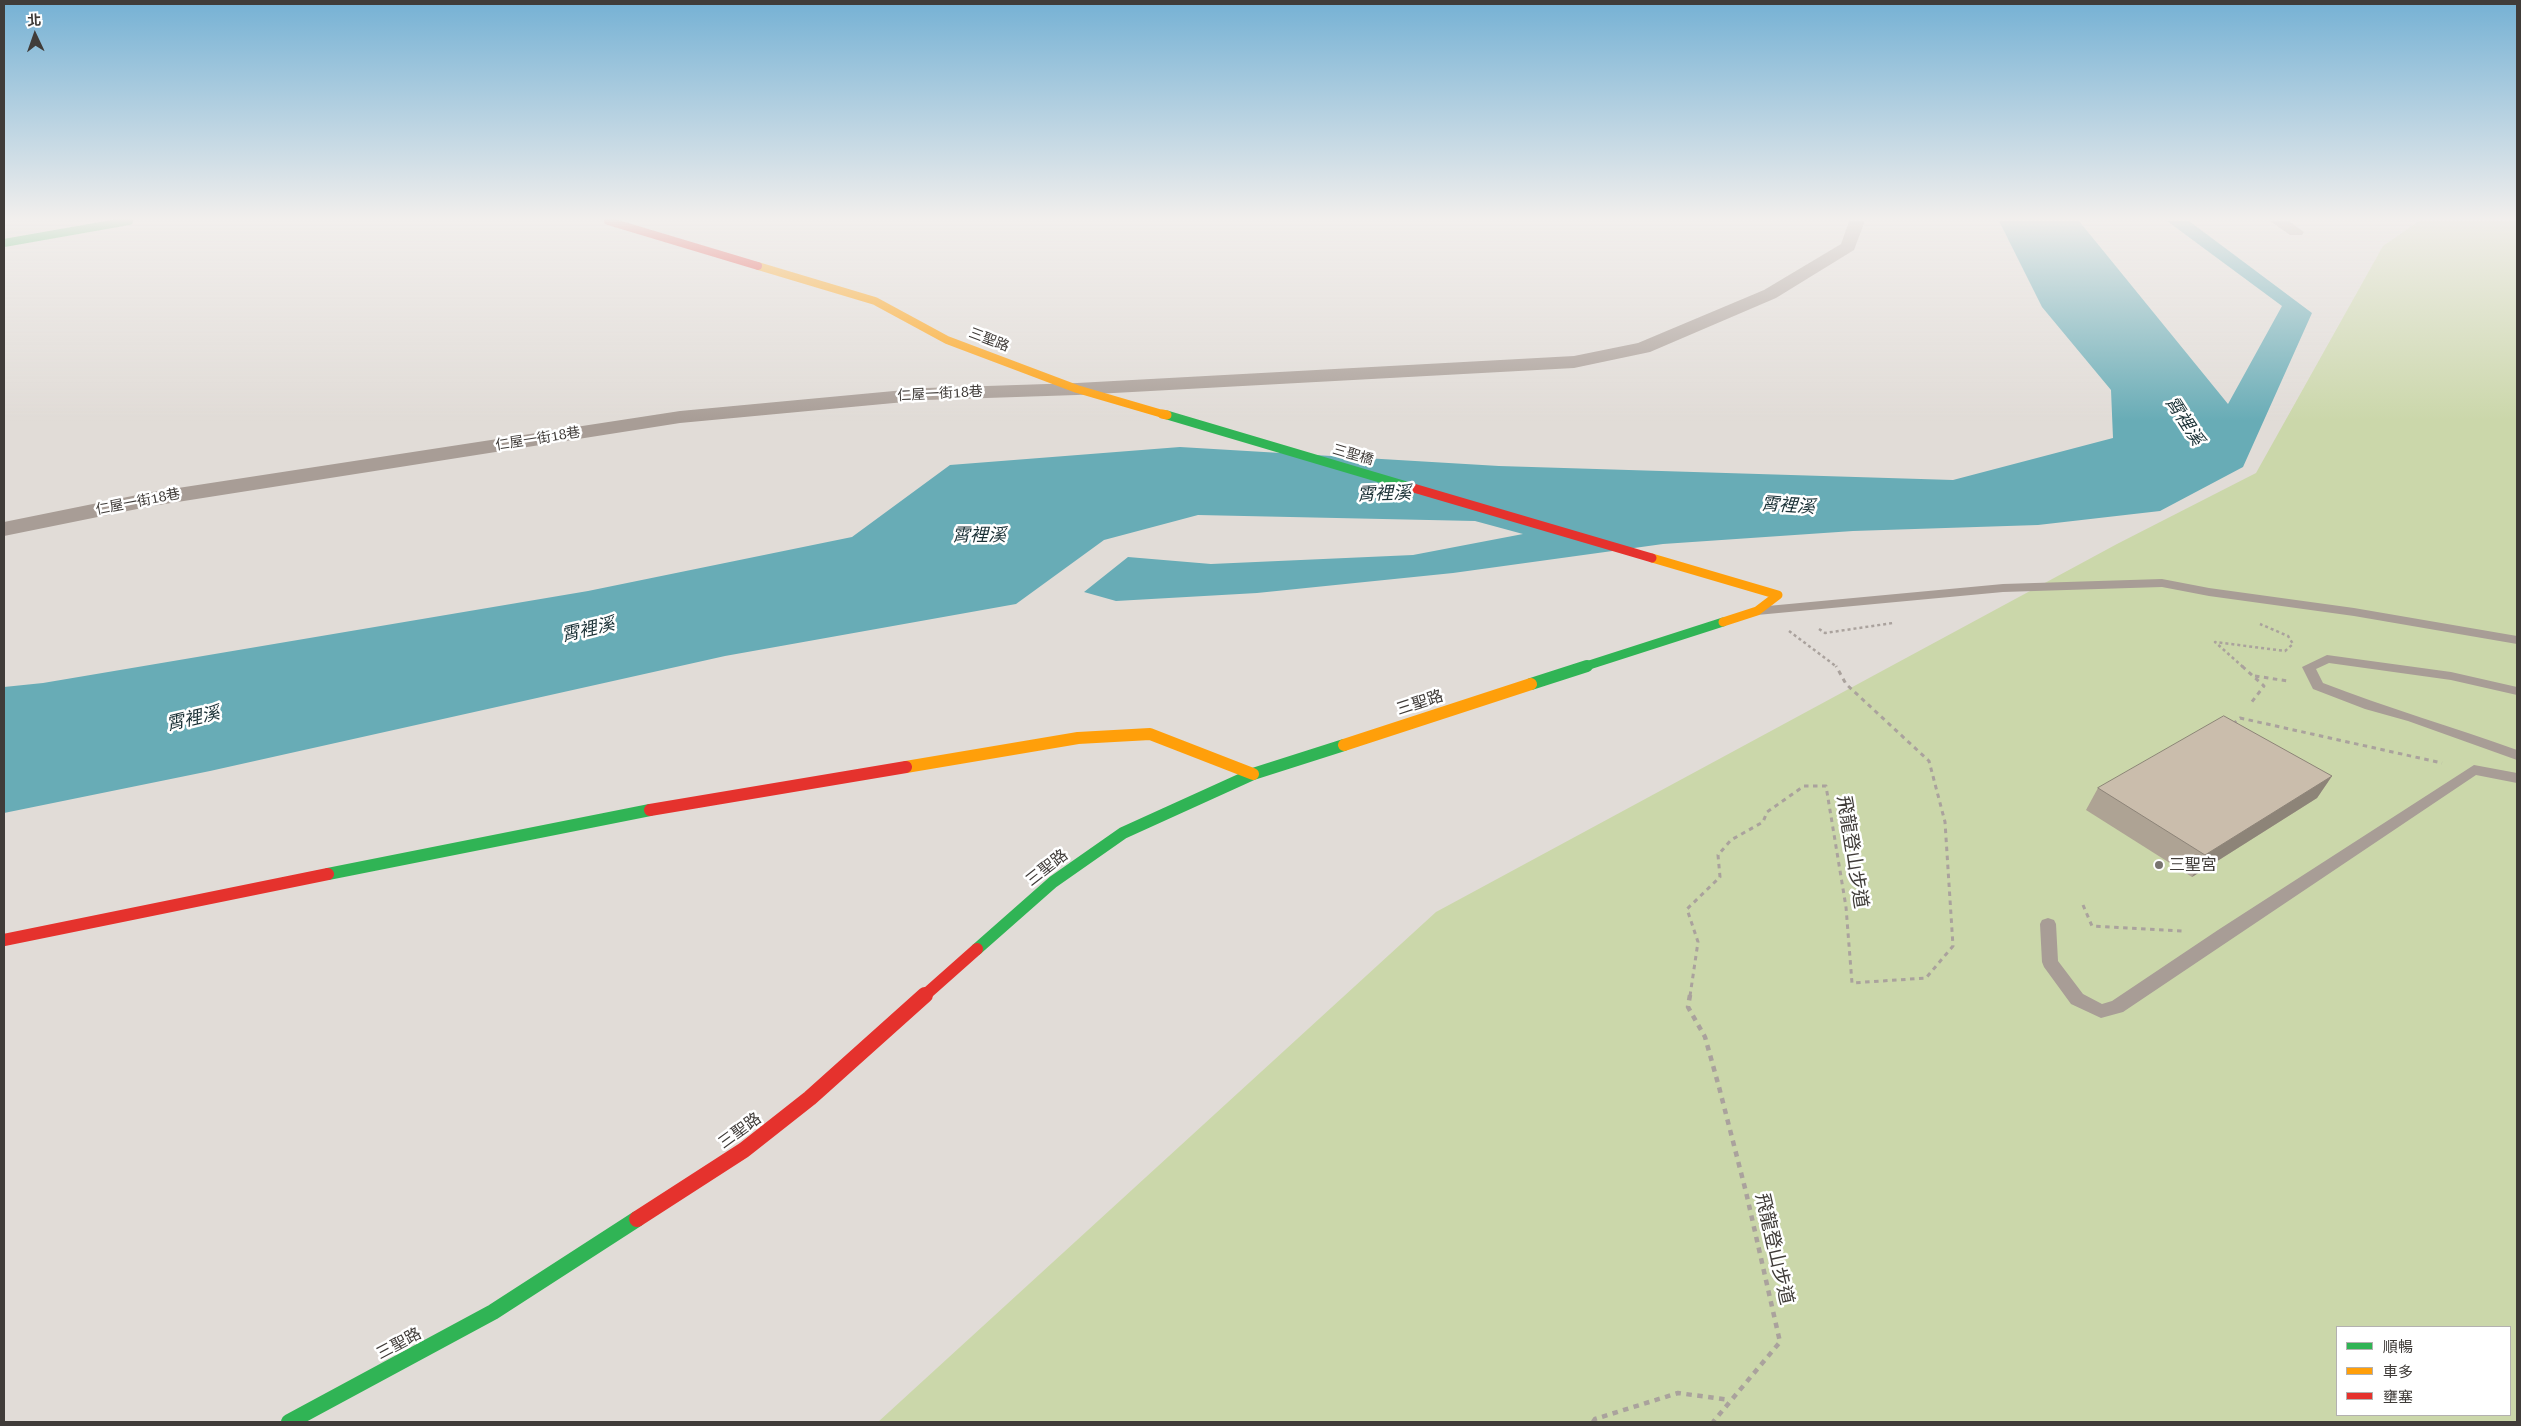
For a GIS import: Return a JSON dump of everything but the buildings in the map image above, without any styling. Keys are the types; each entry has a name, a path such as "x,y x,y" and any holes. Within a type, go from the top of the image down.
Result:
{"street":[{"name":"三聖路","path":"830,288 875,301 947,340 1077,389"},
{"name":"仁屋一街18巷","path":"4,529 152,498 680,417 926,394 1077,389 1574,362 1643,348 1770,294 1781,288"},
{"name":"三聖橋","path":"1077,389 1622,550"},
{"name":"三聖路","path":"290,1422 493,1312 744,1150 810,1098 1053,882 1123,834 1253,774 1757,611 1778,595 1622,550"},
{"path":"4,940 630,813 1078,738 1150,734 1253,774"}],"lane":[{"path":"1757,611 2003,588 2162,583 2208,592 2354,612 2517,640"},
{"path":"2517,691 2451,676 2327,659 2309,667 2318,686 2370,706 2413,718 2517,755"},
{"path":"2048,924 2050,962 2077,999 2101,1010 2117,1008 2224,934 2474,770 2517,778"}],"path":[{"path":"1790,608 1825,633 1897,622"},
{"path":"2251,703 2264,686 2216,642 2285,651 2293,644 2288,636 2253,622"},
{"name":"飛龍登山步道","path":"1713,1422 1780,1342 1746,1192 1705,1036 1688,1007 1698,942 1687,909 1720,877 1718,855 1731,840 1763,822 1767,812 1804,786 1826,786 1846,907 1852,983 1926,978 1953,946 1945,822 1929,761 1846,684 1836,666 1787,630"},
{"path":"2226,728 2240,718 2474,770"},
{"path":"2083,905 2092,926 2224,934"},
{"path":"1593,1422 1595,1419 1678,1393 1730,1400"}],"green space":[{"path":"2360,288 2517,288 2517,1422 878,1422 1436,912 2117,544 2256,473"}],"water":[{"name":"霄裡溪","path":"2032,288 2133,288 2228,404 2282,306 2257,288 2278,288 2312,313 2243,467 2160,511 2038,525 1853,531 1663,544 1453,573 1257,593 1116,601 1084,592 1128,557 1211,564 1413,555 1523,534 1475,521 1198,515 1104,540 1016,604 725,656 210,771 4,813 4,687 43,683 588,591 852,537 950,465 1180,447 1499,466 1953,480 2113,438 2111,390 2042,307"}],"traffic: fast":[{"path":"1167,415 1410,487"},
{"path":"1531,684 1723,622"},
{"path":"977,949 1053,882 1123,833 1253,774 1344,745"},
{"path":"328,874 650,810"},
{"path":"289,1422 493,1312 637,1219"}],"traffic: slow":[{"path":"830,288 875,301 947,340 1077,389 1167,415"},
{"path":"1652,558 1778,595 1757,611 1723,622"},
{"path":"1344,745 1531,684"},
{"path":"906,767 1078,738 1150,734 1253,774"}],"traffic: jam":[{"path":"1410,487 1652,558"},
{"path":"650,810 906,767"},
{"path":"4,940 328,874"},
{"path":"637,1219 744,1150 810,1098 977,949"}],"place":[{"name":"三聖宮","path":"2159,865"}]}
